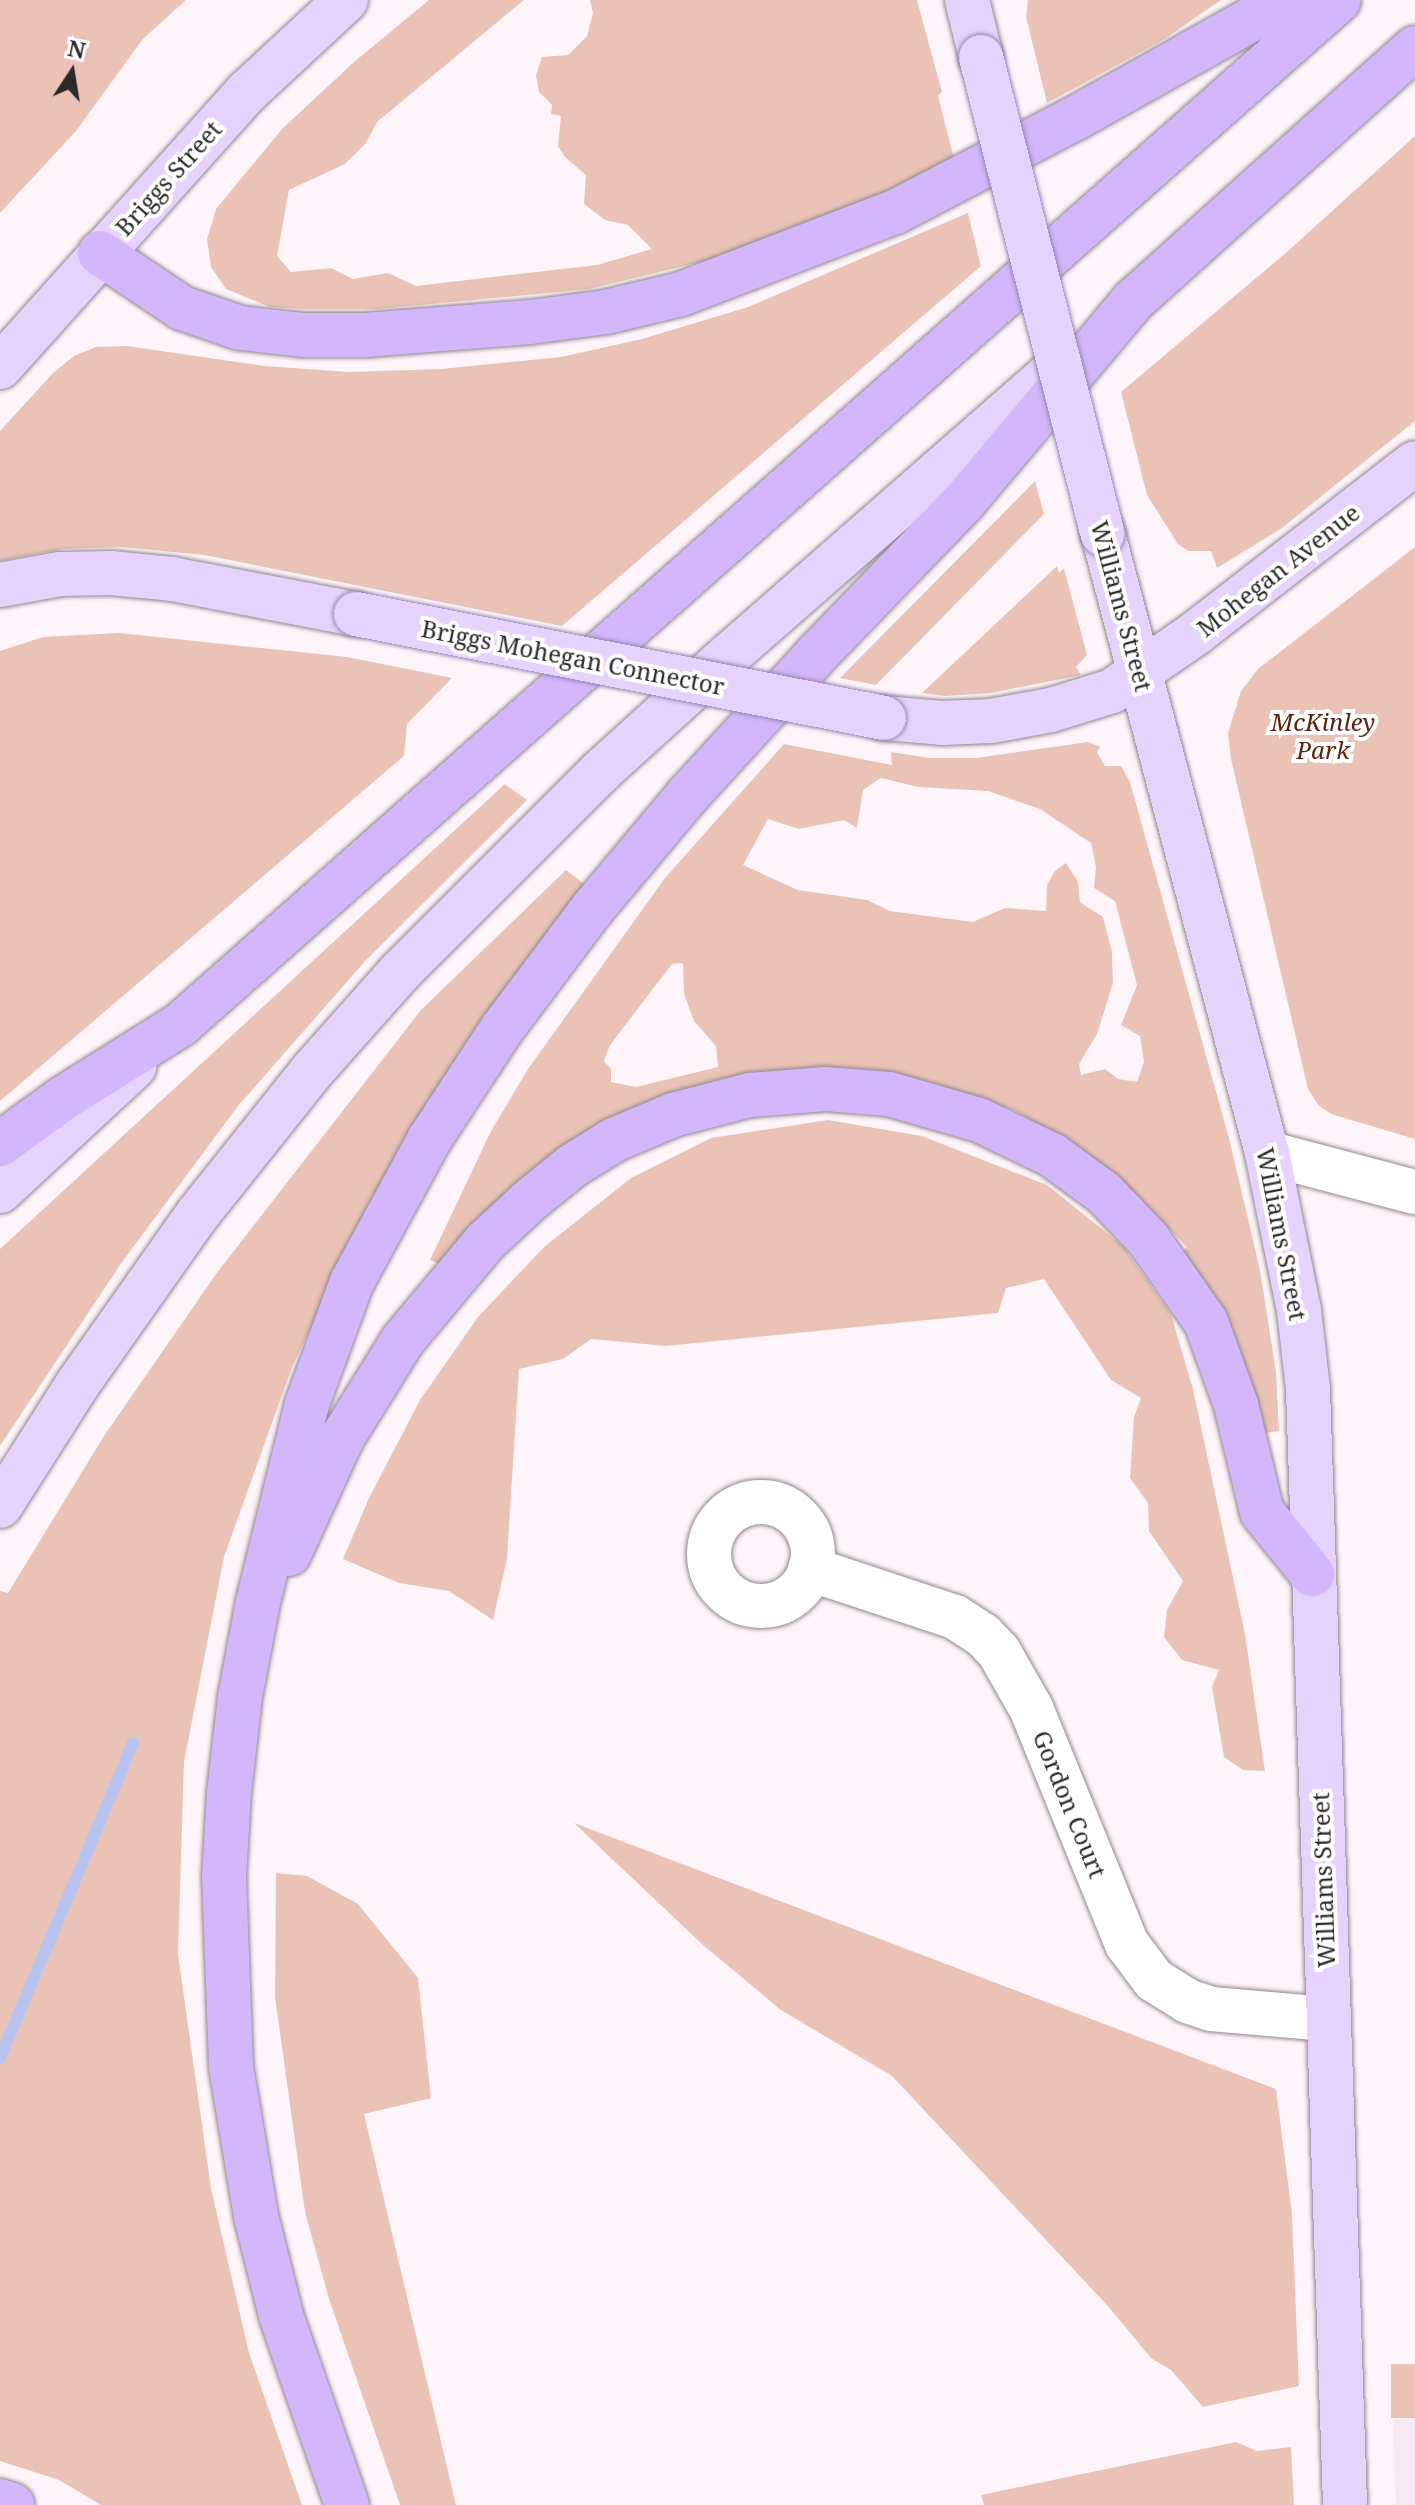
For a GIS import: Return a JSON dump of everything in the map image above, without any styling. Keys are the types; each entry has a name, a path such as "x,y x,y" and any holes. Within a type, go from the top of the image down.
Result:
{"highway":[{"path":"100,253 182,308 240,328 303,335 365,335 487,327 606,312 681,294 895,212 1062,126 1286,0"},
{"path":"0,1144 62,1099 180,1025 1339,0"},
{"path":"347,2505 281,2315 256,2216 231,2066 224,1877 229,1793 240,1697 279,1506 307,1404 336,1318 397,1195 465,1084 560,951 687,796 817,654 973,493 1133,301 1415,48"},
{"path":"240,1697 298,1530 342,1438 403,1340 441,1291 518,1211 572,1166 614,1140 673,1115 750,1095 826,1089 889,1094 979,1120 1052,1155 1085,1177 1148,1239 1199,1311 1225,1370 1262,1512 1312,1574"},
{"path":"0,2501 12,2505"}],"main road":[{"name":"Briggs Street","path":"0,367 247,92 346,0"},
{"name":"Williams Street","path":"967,0 1103,534 1267,1153 1299,1310 1308,1389 1345,2505"},
{"path":"0,1506 85,1373 197,1215 312,1071 400,972 496,872 709,673 1133,301"},
{"name":"Mohegan Avenue","path":"1140,675 1415,463"},
{"name":"Briggs Mohegan Connector","path":"0,585 60,574 111,573 172,579 884,718 942,723 1009,719 1093,699 1140,675"},
{"path":"0,1191 180,1025"}],"street":[{"path":"1267,1153 1415,1192"},
{"name":"Gordon Court","path":"810,1569 955,1617 983,1635 999,1652 1031,1708 1127,1944 1146,1973 1169,1991 1211,2009 1328,2019"}],"shaded area":[{"path":"1415,2418 1415,2505 1396,2505 1393,2419"}],"green space":[{"path":"0,0 186,0 143,39 76,131 0,213"},
{"path":"429,0 524,0 377,122 366,143 345,164 289,190 277,256 291,272 331,268 353,279 388,273 416,286 597,265 652,249 628,225 605,220 584,204 586,175 565,157 558,146 561,116 551,114 552,105 539,92 536,75 542,57 568,55 587,36 593,13 590,0 917,0 942,92 938,96 956,166 738,253 589,289 378,309 303,309 270,307 226,289 211,267 207,239 216,209 282,129 354,62"},
{"path":"1028,0 1221,0 1163,40 1047,103 1026,17"},
{"path":"1415,136 1415,421 1282,528 1217,568 1211,551 1188,551 1178,544 1147,495 1121,392 1288,251"},
{"path":"968,213 981,266 562,626 204,555 122,547 63,549 0,561 0,431 53,373 74,356 96,347 127,346 265,366 349,372 441,369 561,357 642,339 748,307"},
{"path":"1035,481 1044,514 876,685 840,678"},
{"name":"McKinley Park","path":"1415,547 1415,1139 1331,1114 1318,1105 1308,1089 1231,759 1228,733 1241,691 1258,669"},
{"path":"1057,566 1059,573 1064,568 1087,655 1076,667 1081,675 991,693 945,696 922,693"},
{"path":"119,633 347,657 452,678 407,724 404,756 0,1101 0,651 43,637"},
{"path":"1088,742 1100,747 1097,752 1105,766 1121,766 1130,782 1230,1142 1260,1270 1276,1372 1279,1431 1263,1433 1180,1254 1187,1247 1134,1193 1079,1148 1014,1110 907,1077 846,1068 774,1075 699,1088 445,1266 430,1260 491,1131 528,1069 665,878 784,744 892,765 891,752 930,758 976,758","holes":["881,778 918,787 988,791 1040,809 1091,843 1096,867 1094,888 1115,901 1137,985 1121,1025 1140,1036 1144,1062 1137,1082 1118,1079 1105,1069 1081,1075 1079,1064 1097,1034 1113,983 1112,952 1103,917 1080,902 1078,882 1066,863 1055,871 1047,885 1046,911 1005,908 973,922 890,911 867,900 798,890 743,865 768,819 799,829 844,820 857,828 863,790","683,963 684,994 694,1021 716,1046 718,1067 636,1087 611,1082 611,1069 604,1061 610,1045 672,964"]},
{"path":"505,784 527,800 367,959 238,1106 120,1265 0,1446 0,1249"},
{"path":"566,870 592,890 369,1207 292,1367 224,1557 184,1762 178,1954 211,2188 249,2353 302,2505 101,2505 59,2480 0,2461 0,1591 8,1593 104,1436 216,1274 421,1010"},
{"path":"828,1120 922,1136 1047,1185 1123,1246 1171,1314 1193,1389 1245,1634 1265,1771 1243,1770 1224,1757 1212,1687 1219,1670 1182,1660 1164,1637 1167,1610 1183,1581 1149,1531 1148,1503 1130,1478 1134,1417 1141,1398 1111,1380 1044,1279 1006,1288 998,1313 666,1346 591,1339 563,1359 519,1369 507,1559 493,1620 449,1591 399,1583 343,1559 369,1498 420,1400 478,1317 544,1247 631,1178 711,1138"},
{"path":"574,1823 1276,2089 1292,2214 1299,2386 1203,2407 1171,2370 1151,2358 1107,2305 892,2076 781,2010 703,1945"},
{"path":"276,1873 307,1876 358,1904 418,1978 431,2098 364,2114 456,2505 400,2505 329,2299 305,2212 275,1997"},
{"path":"1391,2364 1415,2364 1415,2418 1391,2418"},
{"path":"1236,2442 1257,2451 1291,2447 1294,2505 984,2505 981,2495"}],"waterway":[{"path":"0,2058 133,1743"}]}
